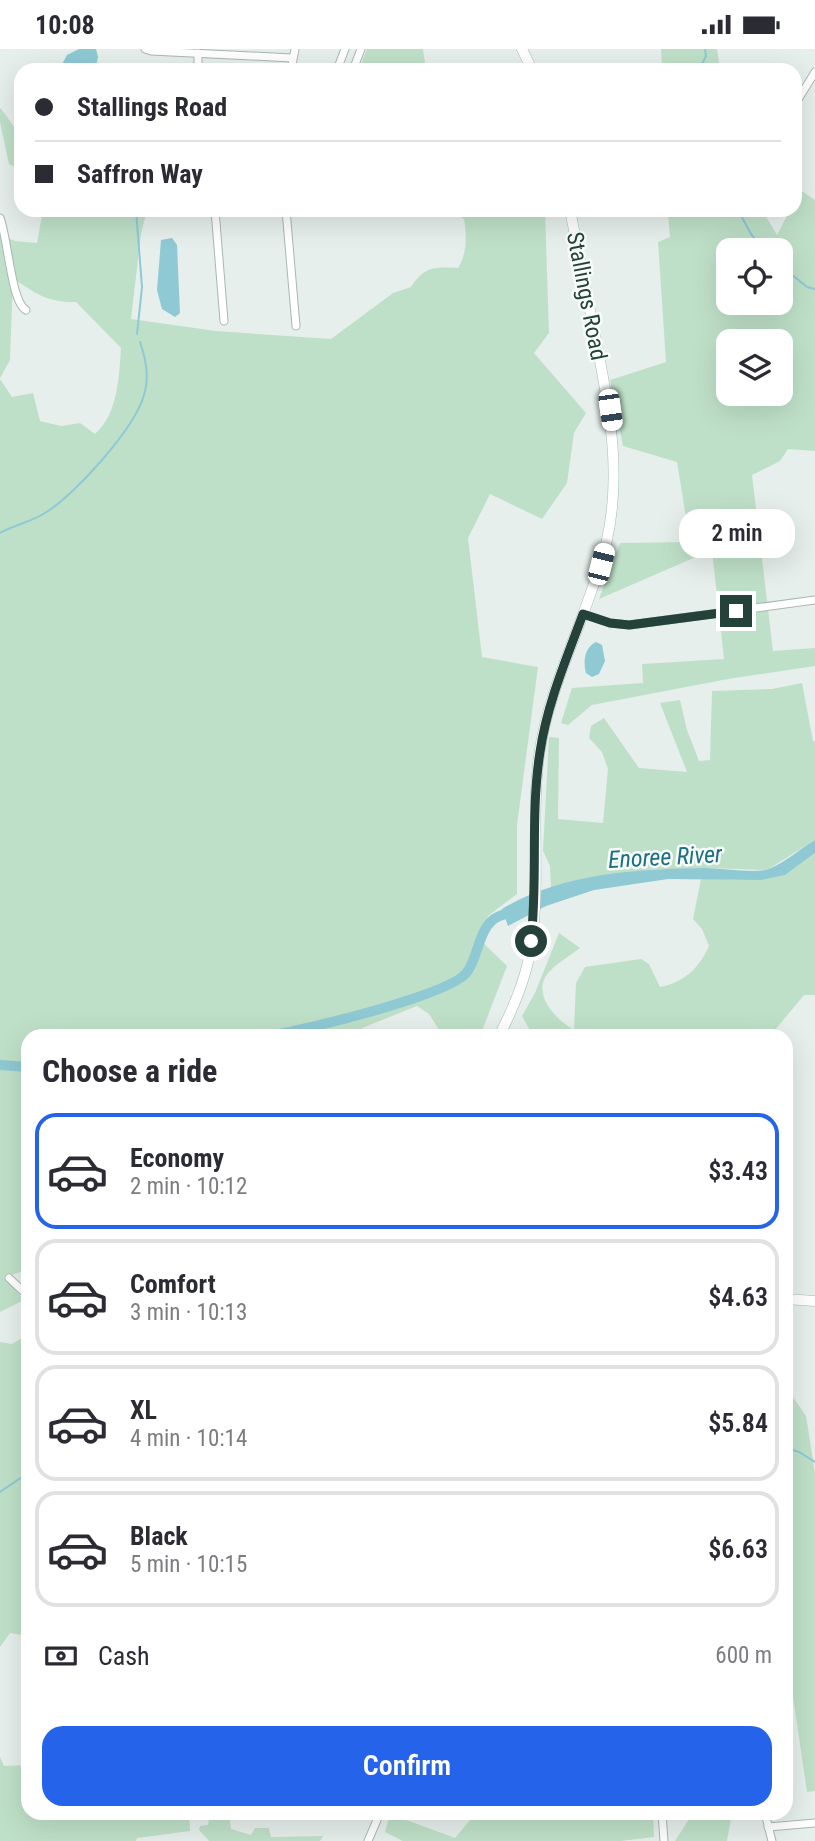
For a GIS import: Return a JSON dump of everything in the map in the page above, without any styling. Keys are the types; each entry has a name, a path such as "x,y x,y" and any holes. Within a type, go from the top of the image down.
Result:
{"street":[{"path":"145,49 292,58"},
{"path":"292,63 295,49"},
{"path":"198,54 198,63"},
{"path":"802,93 815,72"},
{"path":"216,217 224,321"},
{"path":"287,217 296,325"},
{"name":"Stallings Road","path":"502,1029 528,963 535,879 536,781 544,729 554,691 601,564 610,524 614,484 610,410 571,217"},
{"path":"0,218 8,244 15,294 19,306 26,310"},
{"path":"583,614 610,623 629,625 815,600"},
{"path":"9,1278 21,1289"},
{"path":"793,1299 815,1301"},
{"path":"368,1841 377,1820"},
{"path":"662,1820 664,1841"},
{"path":"766,1820 772,1841"},
{"path":"768,1827 815,1823"}],"green space":[{"path":"367,49 423,49 425,63 362,63"},
{"path":"661,49 717,49 719,63 662,63"},
{"path":"0,108 14,127 14,166 9,164 0,122"},
{"path":"802,191 815,200 815,451 788,449 780,461 752,475 773,651 815,648 815,666 728,679 592,705 568,725 561,723 572,688 643,683 642,664 724,659 712,550 599,599 620,543 690,542 677,462 623,446 610,380 666,362 658,242 670,237 668,217 766,217 777,235 786,217 802,217"},
{"path":"42,217 145,217 131,319 216,331 331,339 393,293 411,287 426,271 458,268 466,244 464,219 461,217 545,217 549,333 534,353 586,413 574,433 567,483 542,519 490,494 468,538 482,657 538,667 517,825 517,894 488,916 480,940 507,966 483,1029 439,1029 429,1014 417,1006 363,1029 21,1029 21,1272 4,1277 21,1297 21,1302 0,1312 0,379 12,397 33,393 40,421 61,426 80,423 95,434 103,426 113,406 121,348 76,302 58,301 42,296 13,278 10,360 0,378 0,235 15,241 37,243"},
{"path":"802,683 815,741 815,840 767,870 647,870 584,879 551,888 550,866 543,851 549,737 559,738 558,819 603,823 608,769 602,752 589,738 591,726 604,718 639,768 687,772 660,703 680,700 687,730 699,761 710,760 712,691 772,689"},
{"path":"815,853 815,995 804,995 776,1029 574,1029 576,983 585,967 641,959 649,964 660,987 677,982 696,967 709,946 702,929 693,919 701,879 762,880 785,875"},
{"path":"559,933 580,948 549,972 544,980 544,997 560,1020 573,1029 529,1029 522,1016 535,993"},
{"path":"21,1339 21,1635 10,1633 0,1647 0,1342 12,1344"},
{"path":"793,1397 806,1416 815,1473 815,1791 807,1792 793,1697"},
{"path":"0,1757 4,1766 21,1765 21,1820 189,1820 190,1831 137,1838 136,1841 0,1841"},
{"path":"209,1820 230,1820 231,1829 251,1835 255,1828 269,1828 271,1837 323,1836 320,1841 209,1841 199,1830 200,1826 208,1825"},
{"path":"388,1820 406,1820 455,1838 470,1820 653,1820 654,1837 621,1841 403,1841 385,1832"},
{"path":"688,1820 731,1820 727,1841 675,1841"}],"water":[{"path":"79,49 96,49 98,57 97,63 63,63 67,55"},
{"path":"172,238 177,245 180,313 175,317 162,309 157,290 161,240"},
{"path":"596,642 602,645 605,661 599,674 592,677 586,673 585,660 589,648"},
{"path":"815,840 815,853 785,875 762,880 668,879 594,890 546,906 508,926 502,909 549,888 600,875 705,868 748,871 769,869"}],"waterway":[{"path":"702,63 706,56 705,49"},
{"path":"137,217 142,287 137,334"},
{"path":"742,217 754,238"},
{"path":"793,276 807,287 815,289"},
{"path":"0,533 40,516 57,504 87,477 129,425 144,395 147,382 140,342"},
{"name":"Enoree River","path":"301,1029 406,1001 455,981 471,966 481,937 489,924 513,911"},
{"name":"Enoree River","path":"0,1065 21,1066"},
{"path":"793,1450 815,1462"},
{"path":"0,1492 21,1478"}],"route":[{"path":"531,941 539,754 548,709 583,614 610,623 629,625 736,611"}]}
